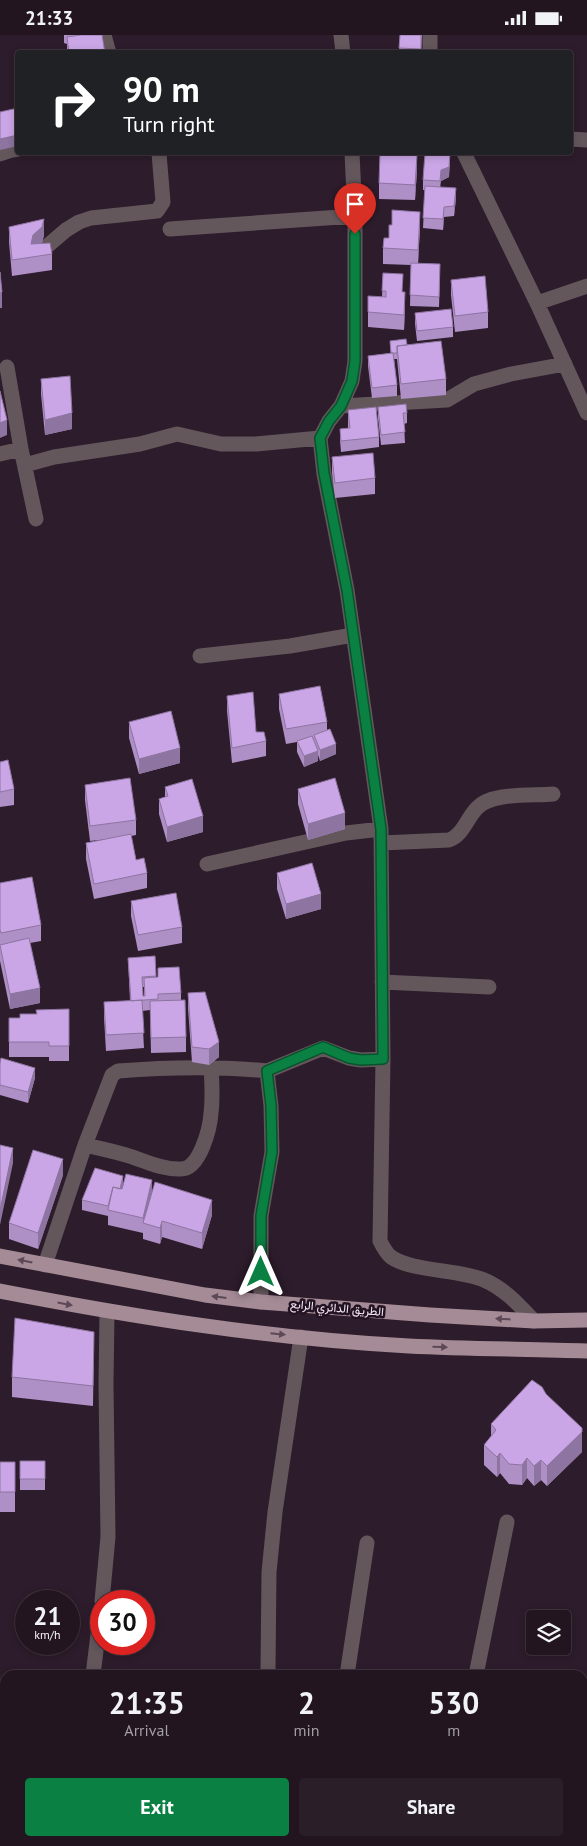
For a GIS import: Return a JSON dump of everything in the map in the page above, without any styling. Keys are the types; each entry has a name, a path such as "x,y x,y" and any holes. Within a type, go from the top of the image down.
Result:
{"main road":[{"name":"الطريق الدائري الرابع","path":"0,1256 205,1295 261,1302 360,1311 534,1321 587,1320"},
{"path":"0,1291 107,1312 302,1337 408,1346 587,1351"}],"street":[{"path":"104,35 108,50"},
{"path":"341,35 343,50"},
{"path":"430,35 430,50"},
{"path":"573,139 587,140"},
{"path":"0,154 15,150"},
{"path":"45,248 66,230 79,222 157,211 163,202 159,155"},
{"path":"352,155 355,216 355,361 352,381 341,406 329,421 320,438 324,473 347,590 381,836 383,1059 380,1241 390,1256 409,1264 461,1273 484,1280 514,1299 534,1321"},
{"path":"465,155 537,303 587,413"},
{"path":"170,229 355,216"},
{"path":"537,303 587,286"},
{"path":"341,406 447,400 474,384 511,374 565,364"},
{"path":"7,367 21,449 36,519"},
{"path":"25,465 54,457 140,444 177,434 221,444 256,445 320,438"},
{"path":"0,454 21,449"},
{"path":"200,656 290,646 353,635"},
{"path":"207,864 346,833 449,840 458,835 471,815 483,802 497,798 553,794"},
{"path":"382,982 489,987"},
{"path":"45,1265 85,1145 112,1075 118,1071 170,1067 211,1067 267,1071 323,1047 349,1058 361,1060 383,1059"},
{"path":"85,1145 125,1154 161,1166 182,1170 190,1166 197,1158 209,1125 212,1099 211,1067"},
{"path":"261,1302 261,1216 272,1152 271,1105 267,1071"},
{"path":"103,1590 108,1537 107,1312"},
{"path":"270,1670 268,1651 270,1564 275,1512 302,1337"},
{"path":"477,1670 507,1522"},
{"path":"348,1670 367,1543"},
{"path":"94,1670 95,1655"}],"building":[{"path":"102,35 104,50 69,50 67,37"},
{"path":"400,35 421,35 421,49 399,48"},
{"path":"15,109 15,136 0,139 0,112"},
{"path":"380,155 417,155 415,185 379,183"},
{"path":"425,155 450,155 449,167 441,170 440,181 423,180"},
{"path":"425,186 456,188 454,206 444,207 443,219 423,218"},
{"path":"392,210 420,212 418,250 383,248 384,238 389,238 389,225 392,225"},
{"path":"44,219 42,227 33,235 31,244 50,243 52,254 12,260 9,227"},
{"path":"411,263 440,264 439,297 410,295"},
{"path":"0,272 2,292 0,293"},
{"path":"383,273 403,274 402,292 405,292 404,315 368,312 368,296 386,297 386,291 382,291"},
{"path":"485,276 488,312 455,316 451,280"},
{"path":"451,309 453,327 417,331 415,313"},
{"path":"406,339 407,345 397,346 397,353 391,353 390,341"},
{"path":"441,341 446,379 401,384 397,346"},
{"path":"393,353 397,385 372,388 368,356"},
{"path":"70,376 72,413 45,420 41,379"},
{"path":"0,391 7,420 0,423"},
{"path":"406,404 407,413 403,413 405,432 381,435 378,407"},
{"path":"376,407 379,437 341,441 340,429 350,428 348,410"},
{"path":"373,453 375,478 335,483 332,457"},
{"path":"320,686 327,722 286,729 279,694"},
{"path":"253,692 256,732 264,732 266,741 232,748 227,696"},
{"path":"171,711 180,748 139,759 129,722"},
{"path":"330,729 336,744 320,750 314,735"},
{"path":"312,736 318,751 304,756 297,741"},
{"path":"8,760 14,789 0,792 0,762"},
{"path":"130,778 136,820 90,826 85,785"},
{"path":"335,778 345,813 308,824 298,789"},
{"path":"192,779 203,816 167,827 159,799 168,796 165,787"},
{"path":"131,834 136,860 144,858 147,873 94,884 86,843"},
{"path":"312,863 321,894 286,904 277,873"},
{"path":"32,877 41,925 1,933 0,883"},
{"path":"176,893 182,927 138,935 131,901"},
{"path":"29,938 40,988 10,994 0,945"},
{"path":"155,956 156,976 142,977 143,996 145,996 144,978 158,977 158,968 179,967 181,993 158,994 158,999 131,1001 128,958"},
{"path":"205,992 219,1042 209,1049 192,1047 188,993"},
{"path":"142,1000 144,1033 106,1035 104,1002"},
{"path":"185,1000 186,1037 151,1038 150,1001"},
{"path":"69,1009 69,1046 49,1046 49,1042 9,1042 9,1018 20,1018 20,1014 37,1014 36,1010"},
{"path":"1,1058 35,1068 28,1092 0,1085"},
{"path":"0,1145 13,1148 0,1210"},
{"path":"33,1150 63,1159 38,1233 9,1223"},
{"path":"95,1168 123,1176 120,1189 113,1187 108,1206 82,1200"},
{"path":"126,1174 152,1180 143,1218 108,1210 113,1187 122,1189"},
{"path":"155,1182 212,1200 202,1233 162,1221 160,1228 143,1223"},
{"path":"15,1318 94,1332 93,1386 12,1377"},
{"path":"532,1380 542,1387 546,1394 582,1428 582,1432 547,1466 541,1460 534,1466 527,1458 522,1465 509,1464 500,1453 497,1457 484,1445 496,1430 491,1424"},
{"path":"20,1461 45,1461 45,1479 20,1479"},
{"path":"0,1462 15,1462 15,1492 0,1492"}],"route":[{"path":"261,1272 261,1216 272,1152 271,1105 267,1071 323,1047 349,1058 361,1060 383,1059 381,829 347,590 324,473 320,438 329,421 341,406 352,381 355,361 355,234"}]}
